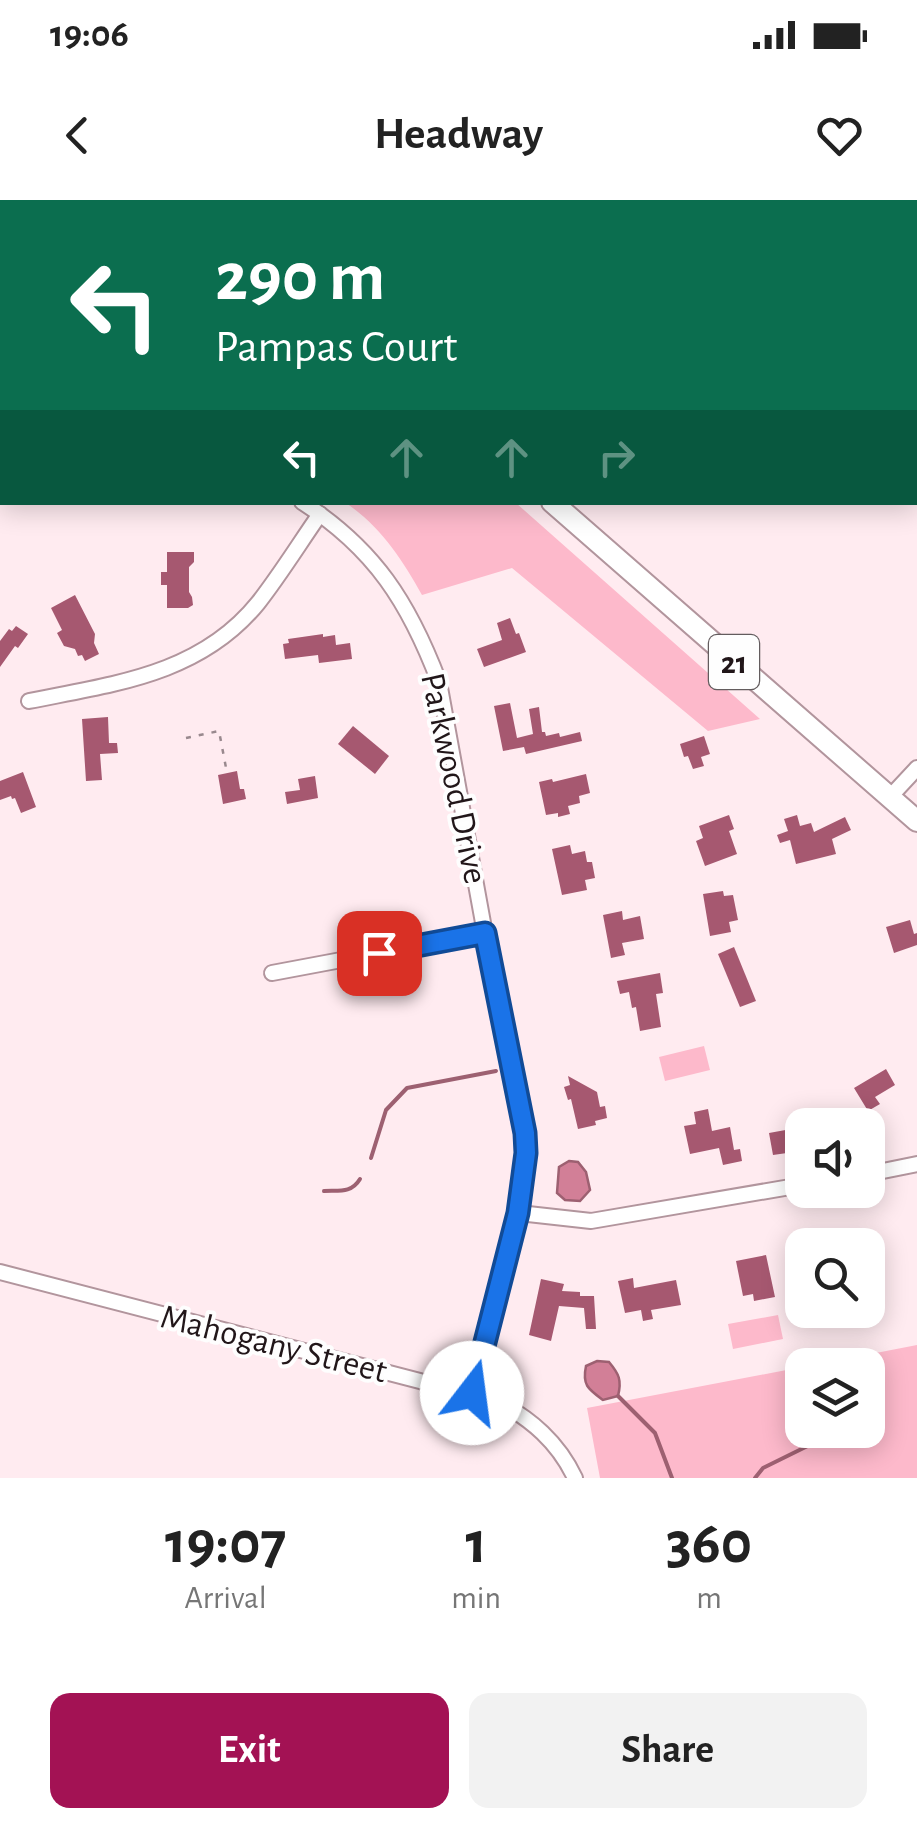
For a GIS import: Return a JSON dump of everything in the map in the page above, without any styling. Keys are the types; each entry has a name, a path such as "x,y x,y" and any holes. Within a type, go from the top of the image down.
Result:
{"highway":[{"name":"21","path":"555,505 917,821"}],"street":[{"name":"Parkwood Drive","path":"306,505 348,536 376,564 407,609 439,682 525,1133 518,1213 472,1393"},
{"path":"29,701 149,676 206,648 256,605 320,514"},
{"path":"890,796 917,768"},
{"path":"272,974 485,933"},
{"path":"885,1171 917,1164"},
{"path":"518,1213 591,1221 785,1188"},
{"name":"Mahogany Street","path":"0,1272 497,1401 542,1430 575,1478"}],"path":[{"path":"186,738 219,731 227,773"}],"shaded area":[{"path":"349,505 518,505 760,719 708,731 512,568 422,595 390,544"},
{"path":"704,1046 710,1070 665,1081 659,1057"},
{"path":"569,1161 578,1162 586,1172 590,1190 580,1201 565,1200 557,1193 559,1167"},
{"path":"778,1315 783,1339 733,1349 728,1324"},
{"path":"917,1345 917,1478 600,1478 587,1408 785,1370 785,1448 885,1448 885,1351"},
{"path":"597,1361 609,1362 615,1370 620,1381 618,1396 603,1400 587,1386 586,1366"}],"building":[{"path":"167,552 194,552 194,562 189,567 193,605 188,608 167,608 167,585 161,585 161,572 167,572"},
{"path":"75,595 95,634 99,654 85,661 75,649 64,646 57,633 62,630 51,608"},
{"path":"510,618 526,652 484,667 477,649 502,640 497,623"},
{"path":"16,626 28,634 0,667 0,641"},
{"path":"335,635 336,645 350,643 352,659 319,663 318,655 285,659 283,644 289,643 288,639"},
{"path":"510,703 517,738 533,734 529,709 539,707 546,736 580,732 582,741 526,754 524,747 503,751 494,706"},
{"path":"108,717 109,743 117,743 118,753 100,754 102,780 86,781 82,719"},
{"path":"353,726 389,756 375,774 338,744"},
{"path":"704,736 710,754 701,757 704,766 693,769 680,744"},
{"path":"237,771 246,799 223,804 218,775"},
{"path":"23,772 36,807 21,813 15,798 0,800 0,781"},
{"path":"586,774 590,793 579,796 580,803 568,806 570,814 546,815 539,782"},
{"path":"315,776 318,798 287,804 285,792 300,790 298,779"},
{"path":"729,815 734,829 729,831 737,854 705,866 696,841 703,838 699,826"},
{"path":"797,815 800,826 811,823 814,832 845,817 851,830 832,839 836,854 796,864 790,840 780,843 777,835 788,831 784,819"},
{"path":"570,845 572,854 585,851 595,878 585,880 587,890 562,895 552,849"},
{"path":"723,891 724,896 733,895 738,920 729,922 731,932 710,936 703,894"},
{"path":"622,911 623,920 640,916 644,939 622,943 625,955 611,958 603,915"},
{"path":"910,920 914,934 917,933 917,945 894,953 886,927"},
{"path":"734,947 756,1001 740,1007 718,954"},
{"path":"660,973 663,993 656,994 661,1027 640,1031 636,1007 632,1008 629,992 620,994 617,981"},
{"path":"886,1069 895,1085 875,1097 880,1104 873,1108 866,1108 854,1088"},
{"path":"568,1076 597,1092 607,1118 578,1129 564,1087 570,1085"},
{"path":"708,1109 712,1131 730,1127 734,1150 740,1149 742,1161 723,1165 719,1148 690,1154 684,1126 696,1124 694,1112"},
{"path":"785,1130 785,1153 773,1155 769,1133"},
{"path":"766,1255 775,1297 754,1301 753,1294 743,1296 736,1261"},
{"path":"633,1278 634,1288 676,1280 681,1305 651,1310 653,1319 643,1321 641,1310 625,1313 618,1281"},
{"path":"541,1279 564,1284 562,1291 594,1296 596,1329 586,1329 584,1308 559,1306 551,1341 529,1335"}],"waterway":[{"path":"371,1158 386,1110 407,1088 496,1071"},
{"path":"324,1191 348,1189 360,1179"},
{"path":"618,1396 655,1433 672,1478"},
{"path":"755,1478 763,1468 804,1448"}],"route":[{"path":"379,953 485,933 526,1153 518,1213 472,1393"}]}
